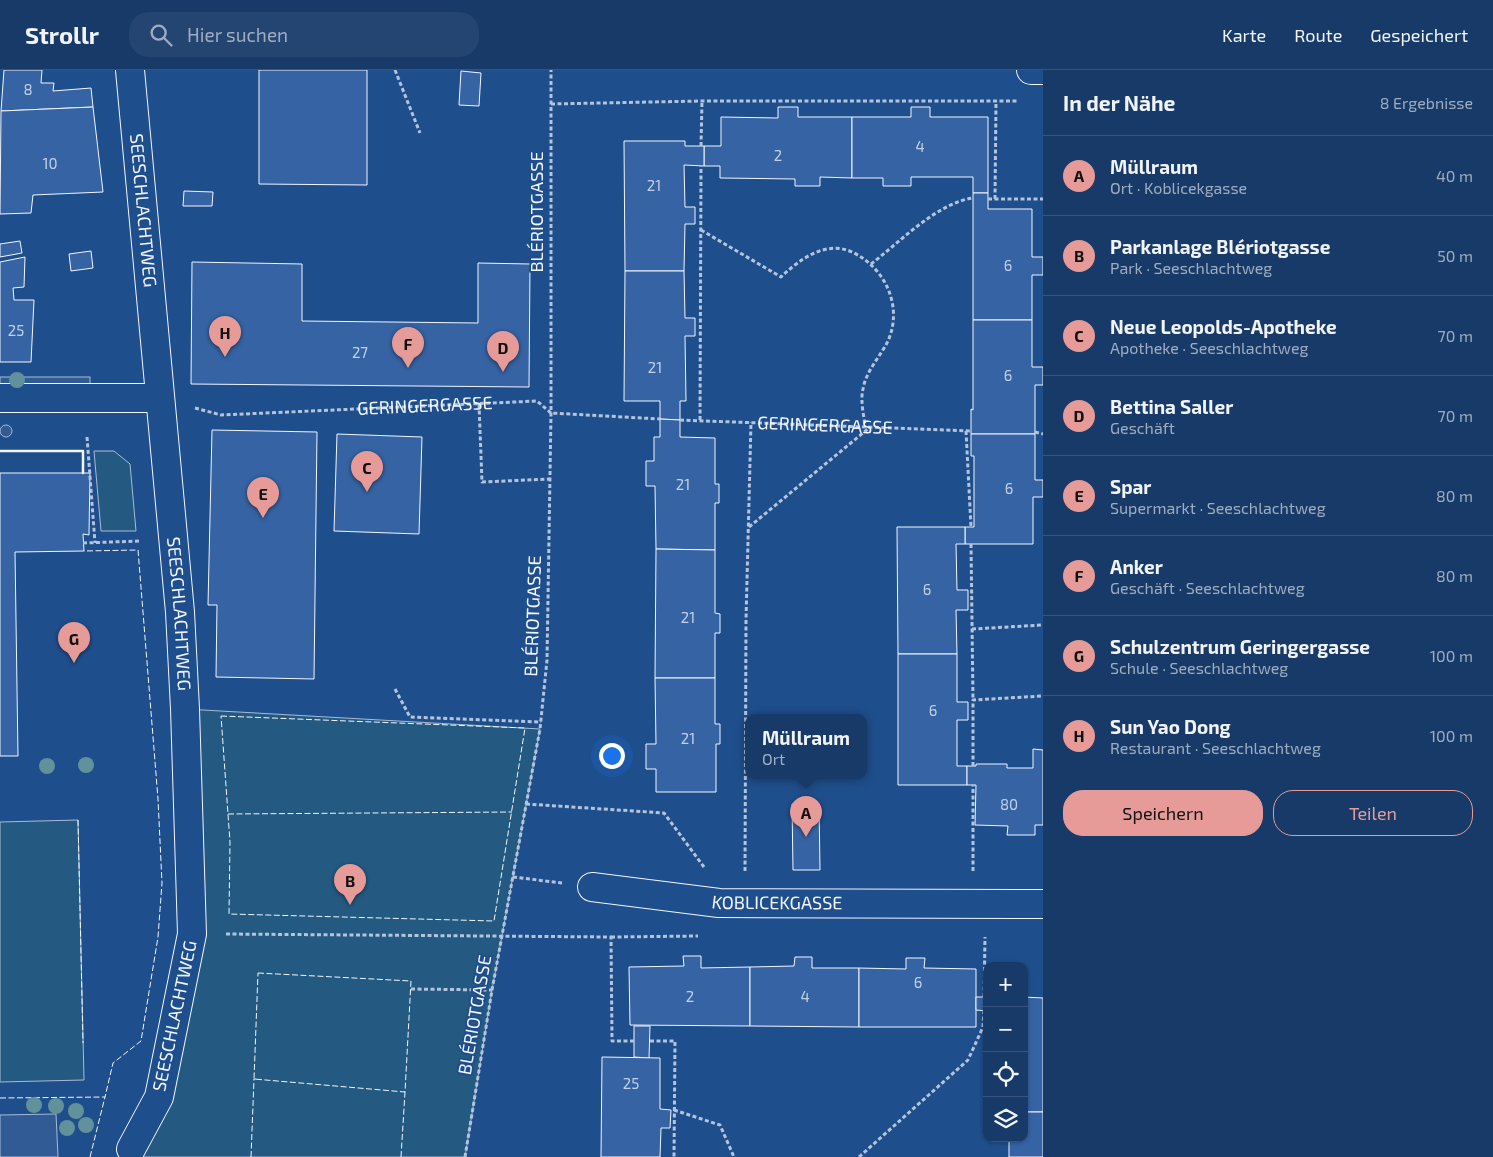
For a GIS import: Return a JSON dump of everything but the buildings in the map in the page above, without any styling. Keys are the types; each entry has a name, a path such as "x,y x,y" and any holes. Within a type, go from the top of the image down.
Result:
{"street":[{"name":"SEESCHLACHTWEG","path":"130,70 180,621 186,709 192,934 159,1097 131,1149"},
{"path":"1031,70 1043,70"},
{"path":"0,398 159,398"},
{"name":"KOBLICEKGASSE","path":"592,886 719,903 1043,904"}],"path":[{"path":"396,70 420,133"},
{"name":"BLÉRIOTGASSE","path":"465,1157 492,990 541,722 547,660 551,413 551,70"},
{"path":"701,146 702,101"},
{"path":"551,104 702,101 1024,101"},
{"path":"995,199 996,101"},
{"path":"700,420 701,166"},
{"path":"872,264 941,210 958,200 973,198"},
{"path":"988,199 1043,198"},
{"path":"701,230 782,277 799,260 820,250 838,249 852,252 872,264 888,284 893,301 893,326 888,342 863,388 865,427"},
{"name":"GERINGERGASSE","path":"187,405 221,415 537,401 551,413 660,419"},
{"path":"479,404 482,482 550,480"},
{"name":"GERINGERGASSE","path":"680,420 969,431 971,527"},
{"path":"747,714 751,422"},
{"path":"749,527 870,427"},
{"path":"1035,432 1043,434"},
{"path":"87,437 96,543"},
{"path":"84,543 142,540"},
{"path":"971,544 973,766"},
{"path":"972,629 1043,625"},
{"path":"395,689 410,718 541,722"},
{"path":"972,700 1043,696"},
{"path":"745,878 746,779"},
{"path":"973,785 973,879"},
{"path":"526,804 664,813 708,873"},
{"path":"513,877 592,886"},
{"path":"192,934 612,937 612,1041 634,1041"},
{"path":"985,934 985,962"},
{"path":"410,989 492,990"},
{"path":"859,1157 968,1060 983,1027"},
{"path":"650,1041 675,1042 674,1157"},
{"path":"674,1110 720,1125 734,1157"}],"shaded area":[{"path":"0,377 90,377 90,389 0,389"},
{"path":"4,425 8,425 12,431 8,437 4,437 0,433 0,429"},
{"path":"94,451 114,451 130,464 136,531 101,531"},
{"path":"185,709 540,729 492,990 465,1157 137,1157 192,934"},
{"path":"78,820 84,1080 0,1082 0,822"},
{"path":"56,1114 58,1157 0,1157 0,1115"}],"fence":[{"path":"0,1098 105,1097 113,1063 141,1041 158,937 162,883 158,799 138,550 84,551"},
{"path":"221,716 525,728 494,921 229,914 230,842 221,716"},
{"path":"228,814 512,812"},
{"path":"78,820 83,1043"},
{"path":"258,973 411,981 405,1092 254,1079 258,973"},
{"path":"251,1157 254,1079 256,1079"},
{"path":"401,1157 405,1092 403,1092"},
{"path":"90,1157 105,1097"}],"wall":[{"path":"0,451 83,451 83,473"}],"place":[{"name":"Sun Yao Dong","path":"225,357"},
{"name":"Anker","path":"408,368"},
{"name":"Bettina Saller","path":"503,372"},
{"name":"Neue Leopolds-Apotheke","path":"367,492"},
{"name":"Spar","path":"263,518"},
{"name":"Schulzentrum Geringergasse","path":"74,663"},
{"name":"Müllraum","path":"806,837"},
{"name":"Parkanlage Blériotgasse","path":"350,905"}]}
